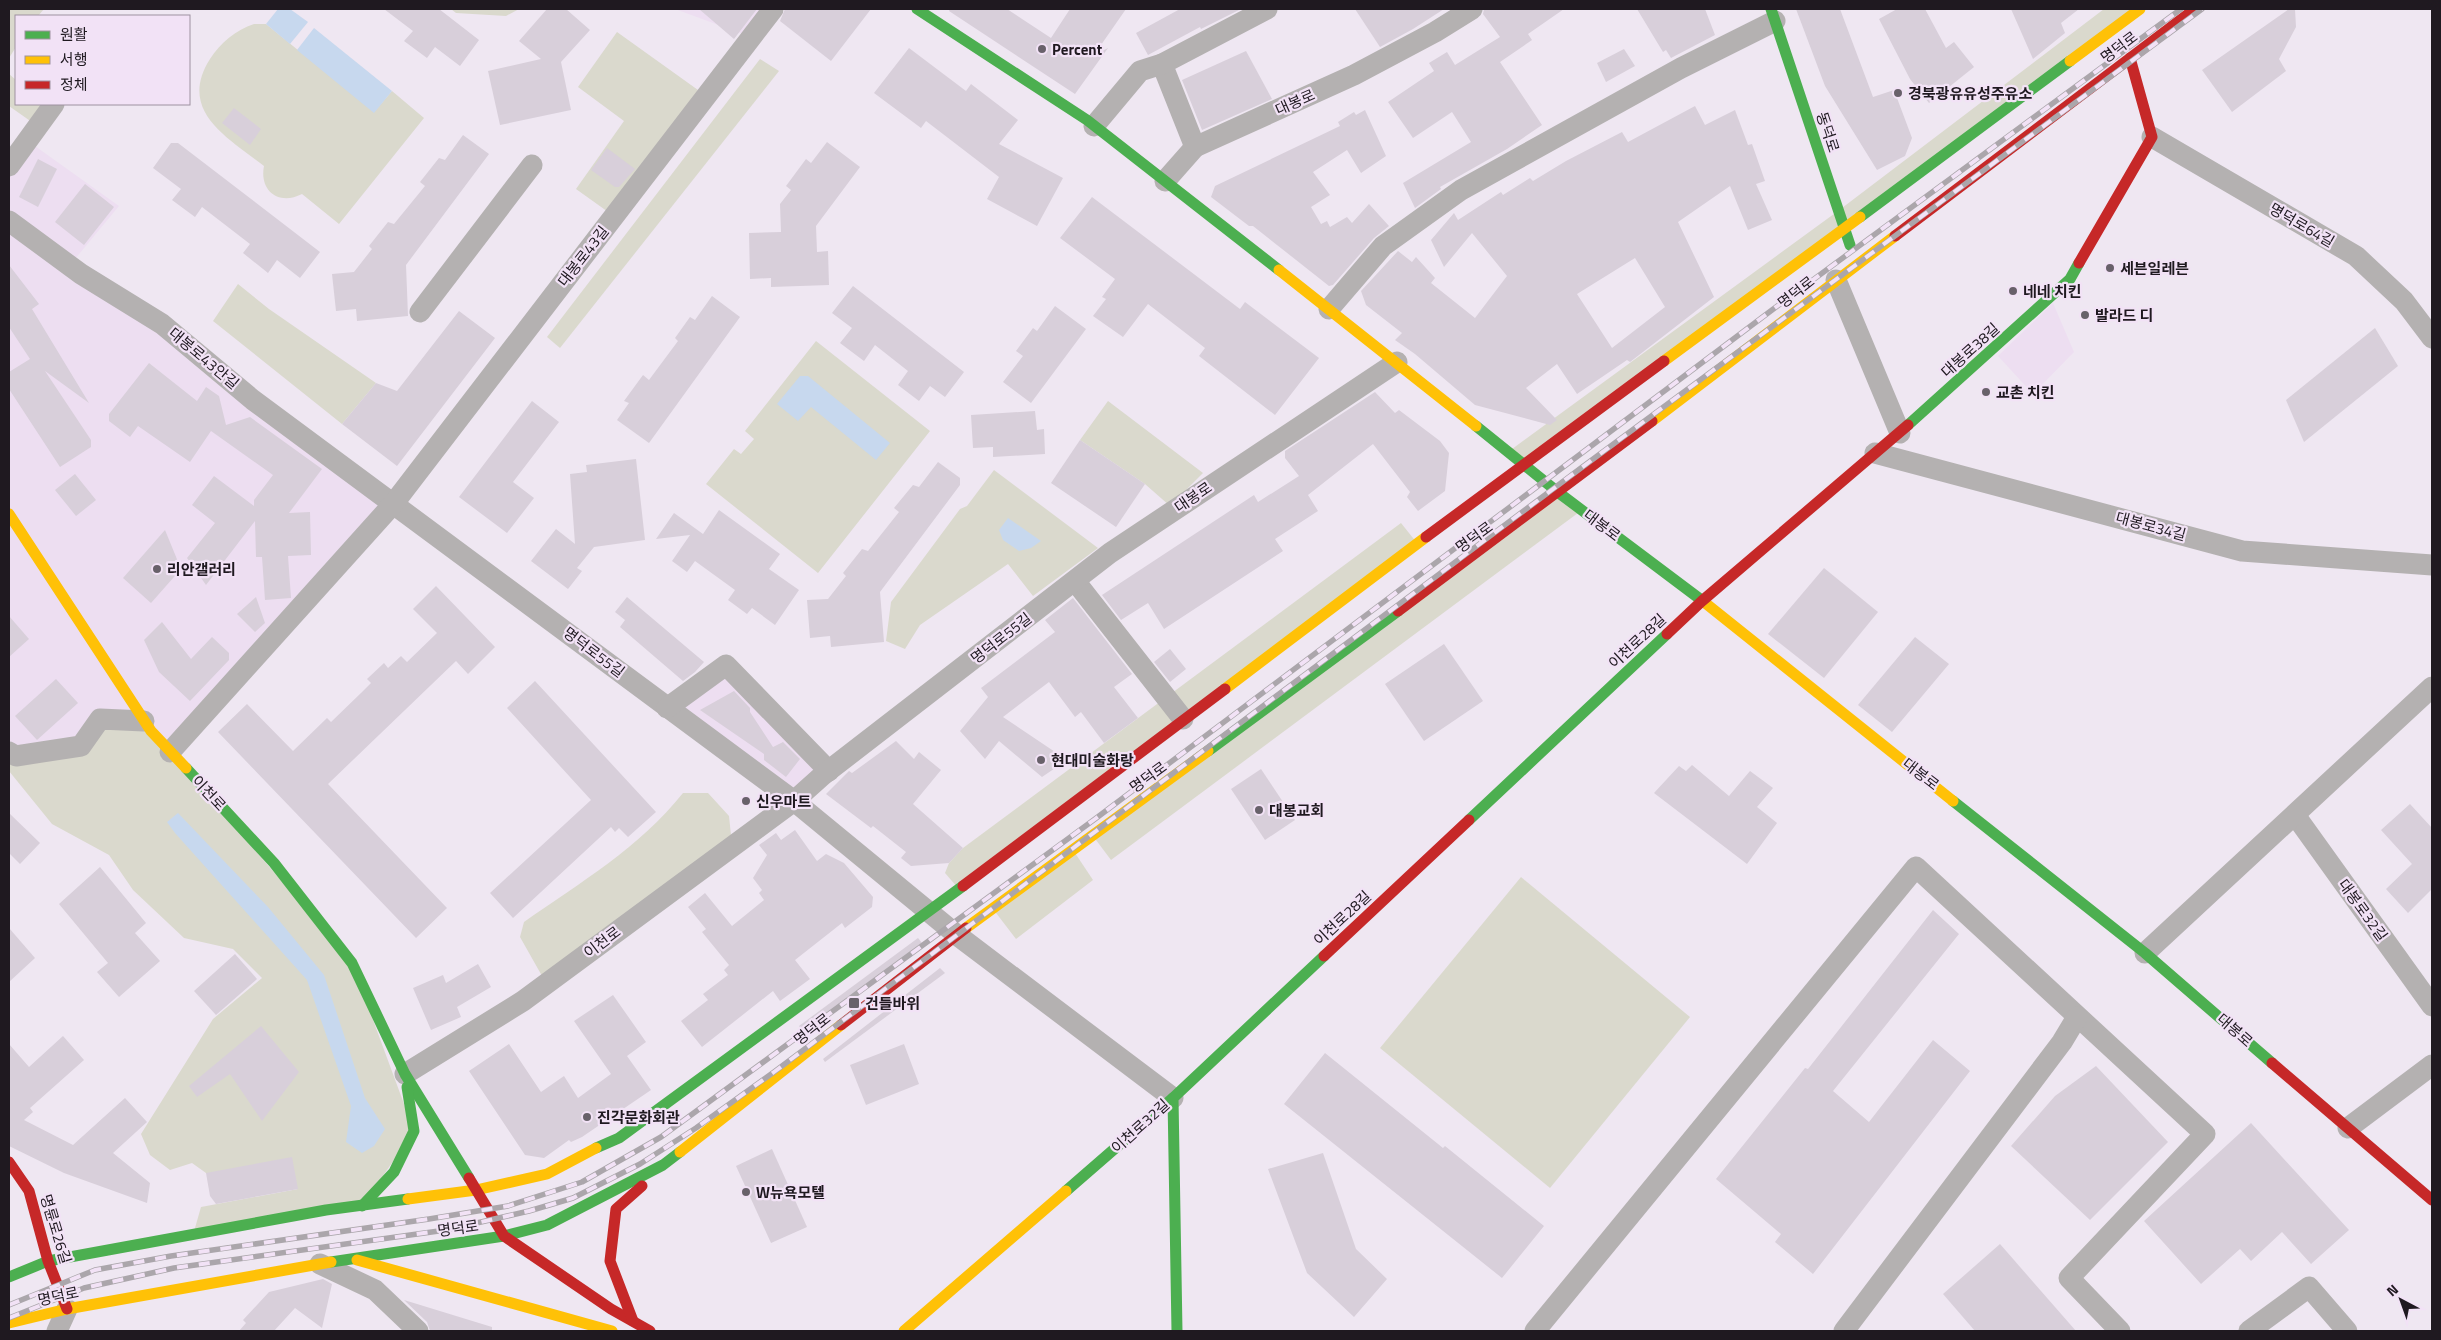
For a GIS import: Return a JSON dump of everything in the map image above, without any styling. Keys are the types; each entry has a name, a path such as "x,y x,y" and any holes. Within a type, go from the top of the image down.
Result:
{"main road":[{"name":"대봉로","path":"917,9 1094,126 1397,362 1559,493 1702,601 2145,953 2432,1200"},
{"name":"명덕로","path":"9,1277 48,1261 362,1206 476,1190 547,1174 582,1154 619,1138 928,912 1183,718 1523,464 2140,9"},
{"name":"명덕로","path":"9,1324 67,1309 351,1258 504,1236 547,1224 664,1165 957,935 1559,493 1856,264 2195,9"},
{"name":"동덕로","path":"1773,15 1856,264"},
{"path":"2130,58 2152,137"},
{"name":"대봉로38길","path":"1702,601 1875,453 1900,434 2070,279 2152,137"},
{"name":"이천로","path":"9,514 144,721 170,752 274,863 352,962 405,1074 504,1236 650,1331"},
{"name":"이천로28길","path":"1173,1098 1702,601"},
{"path":"362,1206 394,1172 414,1131 405,1074"},
{"path":"1173,1098 1177,1331"},
{"name":"이천로32길","path":"904,1331 1173,1098"},
{"name":"명륜로26길","path":"9,1162 29,1191 48,1261 67,1309"},
{"path":"633,1321 610,1261 616,1209 664,1165"},
{"path":"351,1258 391,1271 612,1331"}],"street":[{"name":"대봉로43길","path":"170,752 394,503 773,9"},
{"path":"1094,126 1140,71 1162,64 1267,9"},
{"name":"대봉로","path":"1164,181 1195,147 1354,75 1435,32 1472,9"},
{"path":"1329,309 1383,246 1461,190 1773,15"},
{"path":"1162,64 1195,147"},
{"path":"9,166 53,105"},
{"name":"명덕로64길","path":"2152,137 2356,256 2404,301 2432,338"},
{"path":"420,312 532,165"},
{"name":"대봉로43안길","path":"9,220 81,274 162,324 253,400 394,503"},
{"path":"1836,280 1900,434"},
{"name":"대봉로","path":"1115,550 1397,362"},
{"name":"대봉로34길","path":"1875,453 2242,551 2432,565"},
{"name":"명덕로55길","path":"394,503 794,801 957,935"},
{"name":"명덕로55길","path":"794,801 829,771 1115,550"},
{"path":"1075,580 1183,718"},
{"path":"667,708 726,665 829,771"},
{"path":"2145,953 2432,687"},
{"path":"9,752 16,756 81,746 100,719 144,721"},
{"name":"이천로","path":"405,1074 523,1000 794,801"},
{"name":"대봉로32길","path":"2294,815 2432,1006"},
{"path":"1535,1331 1916,867 2205,1134 2069,1278 2120,1331"},
{"name":"이천로32길","path":"957,935 1173,1098"},
{"path":"1844,1331 2062,1042 2077,1017"},
{"path":"2348,1128 2432,1064"},
{"path":"320,1264 375,1290 418,1331"},
{"path":"2249,1331 2309,1287 2347,1331"},
{"path":"57,1331 67,1309"}],"shaded area":[{"path":"9,9 44,9 39,15 15,15 15,49 9,58"},
{"path":"451,9 519,9 506,16 456,13"},
{"path":"675,9 773,9 751,37"},
{"path":"2104,9 2140,9 1523,464 1508,452 1838,211"},
{"path":"254,24 266,24 374,112 392,91 424,118 339,224 302,194 286,198 272,194 265,183 263,175 264,166 222,134 211,122 203,108 199,94 201,77 210,59 229,38"},
{"path":"617,32 698,90 611,214 576,189 624,121 578,87"},
{"path":"760,59 779,71 560,348 547,337"},
{"path":"9,74 15,79 15,105 46,105 36,125 9,106"},
{"path":"28,141 119,206 70,265 394,503 170,752 72,748 9,752 9,166"},
{"path":"238,284 269,309 376,383 342,424 213,321"},
{"path":"2053,303 2074,352 2033,394 1998,356"},
{"path":"816,341 930,431 818,573 706,484 734,449 741,454 754,439 745,431"},
{"path":"1108,401 1203,473 1170,506 1145,484 1080,440"},
{"path":"994,470 1098,548 1033,596 1008,564 920,625 905,649 886,641 891,602 960,509 967,506"},
{"path":"1559,493 1582,510 1111,860 1093,836"},
{"path":"1401,523 1417,543 958,888 945,873 949,863 963,848"},
{"path":"720,666 836,766 794,801 665,706"},
{"path":"100,719 144,721 352,963 414,1131 362,1206 193,1235 201,1207 298,1189 206,1173 192,1163 170,1170 150,1155 141,1134 213,1019 262,978 233,949 184,938 133,890 109,855 52,824 9,771 9,760 81,746"},
{"path":"683,793 708,793 729,816 732,845 546,983 520,937 524,922 588,878 648,831"},
{"path":"1073,850 1093,880 1016,939 993,909"},
{"path":"1521,877 1690,1017 1550,1188 1380,1048"}],"water":[{"path":"278,9 290,9 308,22 290,44 266,24"},
{"path":"314,28 392,91 374,113 297,50"},
{"path":"800,376 808,376 890,443 876,460 811,407 798,421 777,404"},
{"path":"1008,518 1041,541 1031,548 1019,551 1003,540 999,530"},
{"path":"178,813 268,907 324,975 365,1098 385,1129 374,1146 362,1153 346,1142 351,1106 307,980 175,833 167,822"}],"building":[{"path":"384,9 439,9 479,40 460,66 435,47 427,58 404,41 413,31"},
{"path":"547,9 566,9 590,30 561,62 571,110 500,125 488,71 541,59 519,41"},
{"path":"699,9 757,9 734,39"},
{"path":"785,9 871,9 831,61 780,21"},
{"path":"950,9 1007,9 1051,38 1070,9 1126,9 1094,55 1108,48 1075,94 949,11"},
{"path":"1180,9 1241,9 1201,29 1200,27 1148,55 1136,33"},
{"path":"1355,9 1444,9 1380,47"},
{"path":"1484,9 1564,9 1528,34 1532,40 1500,62 1542,125 1507,149 1440,187 1441,189 1415,208 1403,183 1471,142 1452,112 1413,138 1388,102 1434,71 1429,63 1447,52 1455,65 1500,37 1483,14"},
{"path":"1637,9 1705,9 1715,35 1671,58 1666,50 1663,52"},
{"path":"1796,9 1840,9 1873,97 1894,90 1912,138 1905,156 1877,170 1825,86"},
{"path":"1897,9 1925,9 1946,48 1954,42 1974,67 1929,103 1910,79 1879,19"},
{"path":"2011,9 2079,9 2061,23 2065,33 2033,59"},
{"path":"2289,9 2295,9 2296,27 2279,59 2286,71 2232,112 2202,70"},
{"path":"909,48 966,91 971,84 1018,120 999,144 1063,178 1037,226 987,199 999,177 926,121 921,128 874,93"},
{"path":"1624,49 1635,66 1606,82 1597,63"},
{"path":"1246,51 1272,99 1202,130 1182,80"},
{"path":"1695,106 1705,125 1735,110 1748,145 1752,144 1765,181 1756,184 1772,220 1748,230 1730,186 1678,222 1714,297 1630,362 1627,360 1577,394 1557,364 1526,388 1557,420 1550,425 1475,405 1415,354 1395,340 1402,333 1366,305 1361,291 1398,251 1412,262 1416,257 1435,278 1431,283 1475,318 1507,276 1472,233 1444,267 1431,240 1454,213 1458,220 1501,192 1503,195 1530,178 1533,181 1566,161 1622,132 1628,142","holes":["1635,258 1665,307 1612,348 1577,294"]},
{"path":"234,108 261,129 250,145 222,123"},
{"path":"1365,110 1386,156 1361,173 1347,150 1313,172 1330,195 1311,207 1321,224 1327,221 1330,227 1347,217 1352,223 1369,204 1389,226 1374,238 1333,285 1329,286 1253,226 1249,226 1211,197 1215,186 1340,126 1338,122 1354,112 1356,115"},
{"path":"463,135 489,154 406,265 408,316 357,321 356,309 336,311 332,274 354,272 372,249 369,246 388,222 394,224 425,186 420,182 439,158 445,160"},
{"path":"827,142 860,167 816,226 817,252 828,251 829,285 771,287 771,278 750,279 749,233 781,232 780,204 791,190 786,186 806,159 811,163"},
{"path":"171,143 178,143 320,252 300,278 277,260 268,273 243,253 250,244 202,207 195,217 172,200 181,189 153,168"},
{"path":"607,148 635,169 619,187 615,187 591,170"},
{"path":"38,159 57,169 38,207 19,197"},
{"path":"85,184 114,207 84,245 55,222"},
{"path":"1092,197 1240,309 1245,302 1319,358 1275,415 1199,356 1205,348 1148,304 1123,337 1093,316 1106,299 1102,297 1115,279 1060,238"},
{"path":"9,265 39,304 32,309 89,403 45,371 91,440 91,447 60,467 9,389 9,372 30,359 9,327"},
{"path":"853,286 964,372 945,397 930,386 919,401 898,385 908,371 875,345 864,361 840,343 852,328 832,313"},
{"path":"712,296 740,317 649,443 617,420 629,403 624,401 643,375 649,380 678,341 675,338 690,317 695,320"},
{"path":"1055,306 1086,329 1031,403 1003,382 1023,356 1016,351 1033,328 1037,331"},
{"path":"459,311 495,338 397,466 342,424 376,383 397,391"},
{"path":"2375,328 2398,366 2304,442 2286,400"},
{"path":"149,363 197,401 206,387 219,396 226,425 250,417 322,469 289,513 310,512 311,555 288,556 291,598 265,600 262,557 256,557 255,521 206,585 187,558 215,523 192,505 214,476 254,506 254,500 273,475 211,431 190,462 138,426 130,437 109,421 109,414"},
{"path":"1375,392 1395,413 1399,410 1440,441 1449,453 1445,491 1418,511 1407,497 1410,492 1373,444 1308,495 1318,511 1275,539 1283,551 1164,629 1148,603 1121,620 1102,595 1254,495 1258,502 1299,476 1285,458 1285,451"},
{"path":"532,401 559,422 513,482 534,498 507,533 459,497"},
{"path":"1035,411 1037,430 1044,429 1045,454 993,457 993,447 973,448 971,415"},
{"path":"1080,440 1145,484 1116,527 1051,483"},
{"path":"636,459 645,540 594,547 577,568 582,571 568,589 531,561 556,529 575,544 570,474 587,472 586,465"},
{"path":"938,462 960,478 960,485 880,592 884,642 831,647 830,636 810,638 807,600 828,599 846,576 843,573 862,549 868,551 899,512 894,508 913,485 919,487"},
{"path":"75,474 96,500 76,516 55,490"},
{"path":"719,510 780,554 769,569 799,590 775,625 752,608 747,614 728,600 735,590 695,561 687,572 672,561 690,535 656,539 674,513 703,534"},
{"path":"165,530 181,569 151,603 123,578"},
{"path":"1824,568 1878,612 1824,678 1768,634"},
{"path":"436,586 495,647 468,674 456,661 328,784 447,908 416,938 218,732 247,704 293,751 327,718 331,722 361,693 371,683 367,679 384,663 388,668 401,656 407,662 437,633 413,609"},
{"path":"256,597 265,623 255,632 237,614"},
{"path":"627,597 704,662 695,672 683,681 620,627 625,620 615,612"},
{"path":"1073,598 1132,674 1114,687 1138,718 1104,743 1081,712 1075,717 1049,682 1003,717 1067,760 1042,777 999,741 985,759 960,731 988,697 981,688 1055,632 1045,620"},
{"path":"9,616 29,639 9,657"},
{"path":"162,622 191,659 212,637 229,653 229,660 190,701 159,672 144,640"},
{"path":"1915,637 1949,664 1892,732 1858,705"},
{"path":"1444,644 1483,701 1424,741 1385,684"},
{"path":"1170,649 1186,669 1170,682 1154,662"},
{"path":"56,679 78,703 37,740 15,716"},
{"path":"535,681 656,812 628,837 619,828 615,832 611,827 513,918 490,893 591,800 507,708"},
{"path":"734,691 750,708 750,712 773,747 783,742 800,759 786,777 764,760 764,754 700,710"},
{"path":"896,741 914,759 919,752 941,770 913,804 963,848 949,863 911,866 901,858 906,852 873,826 871,828 826,794 849,771 852,773"},
{"path":"1692,765 1729,796 1750,771 1773,788 1757,807 1777,823 1747,864 1654,793 1679,766 1686,771"},
{"path":"1261,769 1295,820 1265,840 1231,789"},
{"path":"2410,804 2432,828 2432,889 2408,913 2386,889 2412,864 2381,830"},
{"path":"9,813 40,843 20,864 9,853"},
{"path":"795,830 817,861 826,854 844,863 873,897 872,907 845,928 842,923 795,960 810,979 780,1001 773,991 702,1047 681,1021 708,1000 703,994 728,975 724,970 729,965 702,932 706,929 688,907 705,893 732,926 764,900 759,893 762,890 753,878 767,855 759,845 776,833 781,840"},
{"path":"100,867 146,923 135,933 160,961 119,997 97,972 108,963 59,904"},
{"path":"1933,910 1959,934 1833,1091 1869,1122 1933,1040 1970,1071 1813,1274 1775,1242 1781,1234 1716,1179 1805,1068 1808,1069"},
{"path":"9,928 35,958 9,982"},
{"path":"918,938 922,943 805,1034 799,1026"},
{"path":"235,954 257,979 216,1015 194,991"},
{"path":"478,964 491,987 457,1007 461,1017 431,1030 413,988 443,975 446,983"},
{"path":"940,968 945,973 825,1062 823,1059"},
{"path":"613,995 646,1042 627,1056 651,1090 582,1137 571,1142 569,1140 544,1158 525,1155 469,1071 509,1044 541,1092 564,1076 578,1098 611,1074 574,1021"},
{"path":"261,1026 299,1072 262,1121 230,1074 197,1097 189,1086"},
{"path":"63,1036 84,1060 30,1108 33,1112 24,1120 73,1145 125,1098 147,1122 113,1153 150,1183 147,1203 64,1173 9,1146 9,1044 29,1067"},
{"path":"904,1044 919,1084 866,1105 850,1065"},
{"path":"1325,1053 1544,1226 1502,1278 1284,1104"},
{"path":"2096,1066 2168,1142 2090,1220 2011,1146 2055,1096"},
{"path":"2251,1123 2349,1230 2311,1264 2282,1232 2251,1261 2240,1249 2201,1284 2144,1221"},
{"path":"772,1149 807,1227 771,1243 736,1166"},
{"path":"1323,1153 1356,1249 1387,1279 1354,1317 1307,1273 1268,1169"},
{"path":"292,1157 298,1189 216,1204 210,1196 206,1173"},
{"path":"2000,1244 2076,1331 1975,1331 1943,1294"},
{"path":"323,1279 332,1284 322,1328 295,1308 274,1331 239,1331 246,1323 243,1320 269,1292"},
{"path":"404,1300 492,1327 492,1331 430,1331 427,1322"}],"railway":[{"path":"9,1305 95,1270 171,1256 508,1206 582,1182 661,1137 1095,819 1772,310 2181,9"},
{"path":"9,1318 84,1288 174,1268 446,1230 529,1211 573,1198 640,1164 696,1128 774,1072 1581,468 2202,9"}],"traffic: fast":[{"path":"917,9 1087,120 1279,270"},
{"path":"1771,9 1850,245"},
{"path":"1860,217 2070,61"},
{"path":"1908,425 2070,279 2079,263"},
{"path":"1476,426 1559,493 1704,602"},
{"path":"1208,751 1398,611"},
{"path":"1469,820 1667,634"},
{"path":"186,768 274,863 352,963 405,1074 469,1178"},
{"path":"1953,801 2145,953 2272,1063"},
{"path":"596,1148 619,1138 963,886"},
{"path":"1177,1331 1173,1098 1324,956"},
{"path":"362,1206 394,1172 414,1131 407,1087"},
{"path":"1066,1191 1173,1098"},
{"path":"331,1262 504,1236 547,1225 663,1165 680,1152"},
{"path":"9,1277 48,1261 326,1210 408,1199"}],"traffic: slow":[{"path":"2070,61 2140,9"},
{"path":"1664,361 1860,217"},
{"path":"1652,421 1895,236"},
{"path":"1279,270 1476,426"},
{"path":"9,514 151,731 186,768"},
{"path":"1225,689 1426,537"},
{"path":"1704,602 1953,801"},
{"path":"966,928 1208,751"},
{"path":"680,1152 841,1025"},
{"path":"408,1199 476,1190 547,1174 596,1148"},
{"path":"904,1331 1066,1191"},
{"path":"357,1260 612,1331"},
{"path":"9,1323 67,1309 331,1262"}],"traffic: jam":[{"path":"1895,236 2195,9"},
{"path":"2079,263 2152,137 2130,58"},
{"path":"1426,537 1664,361"},
{"path":"1398,611 1652,421"},
{"path":"1667,634 1702,601 1908,425"},
{"path":"963,886 1225,689"},
{"path":"1324,956 1469,820"},
{"path":"841,1025 966,928"},
{"path":"2272,1063 2432,1200"},
{"path":"9,1162 29,1191 48,1261 67,1309"},
{"path":"469,1178 504,1236 611,1309 650,1331"},
{"path":"633,1321 610,1261 616,1209 642,1186"}],"place":[{"name":"Percent","path":"1042,49"},
{"name":"경북광유유성주유소","path":"1898,93"},
{"name":"세븐일레븐","path":"2110,268"},
{"name":"네네 치킨","path":"2013,291"},
{"name":"발라드 디","path":"2085,315"},
{"name":"교촌 치킨","path":"1986,392"},
{"name":"리안갤러리","path":"157,569"},
{"name":"현대미술화랑","path":"1041,760"},
{"name":"신우마트","path":"746,801"},
{"name":"대봉교회","path":"1259,810"},
{"name":"건들바위","path":"854,1003"},
{"name":"진각문화회관","path":"587,1117"},
{"name":"W뉴욕모텔","path":"746,1192"}]}
